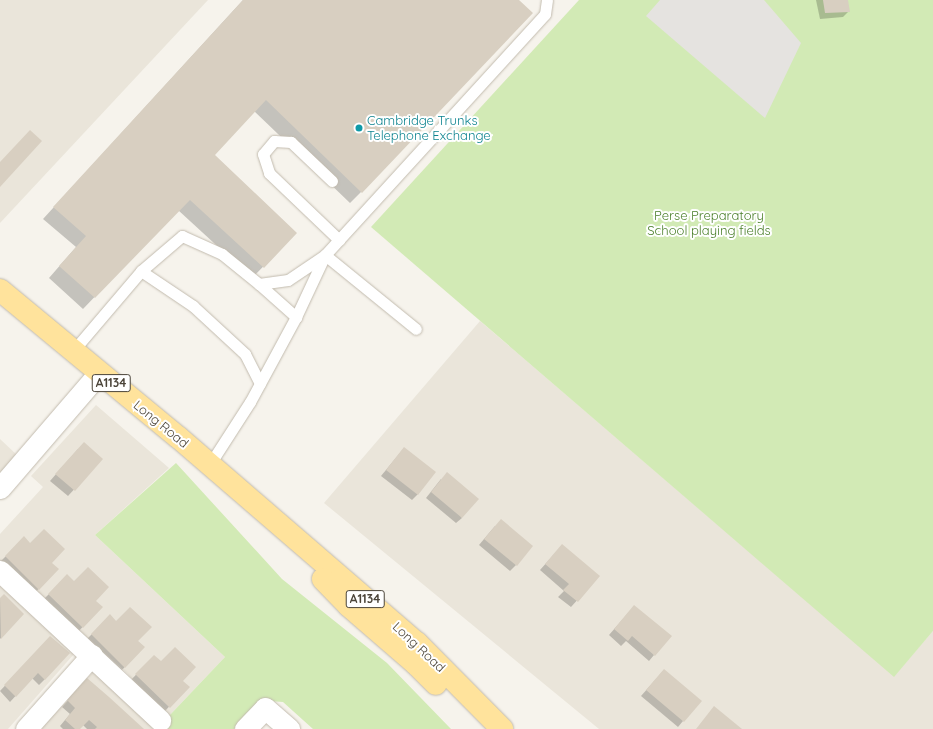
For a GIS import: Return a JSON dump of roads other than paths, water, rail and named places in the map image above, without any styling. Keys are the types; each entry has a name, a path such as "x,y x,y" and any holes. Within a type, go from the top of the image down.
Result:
{"main road":[{"name":"Long Road","path":"0,290 216,470 417,644 502,729"},
{"name":"Long Road","path":"216,470 349,606 416,664 481,729"}],"street":[{"path":"0,488 99,373"},
{"path":"0,571 160,720"},
{"path":"26,729 92,656"},
{"path":"245,729 265,708 289,729"}],"lane":[{"path":"259,284 288,280 325,255 544,14 547,0"},
{"path":"332,180 291,142 274,141 263,154 269,173 339,240"},
{"path":"73,351 141,271 182,236 222,254 296,317"},
{"path":"216,470 250,402 296,317 325,255"},
{"path":"325,255 416,329"},
{"path":"141,271 193,306 245,354 260,383"}],"place":[{"name":"Cambridge Trunks Telephone Exchange","path":"359,128"}],"park label":[{"name":"Perse Preparatory School playing fields","path":"709,224"}]}
